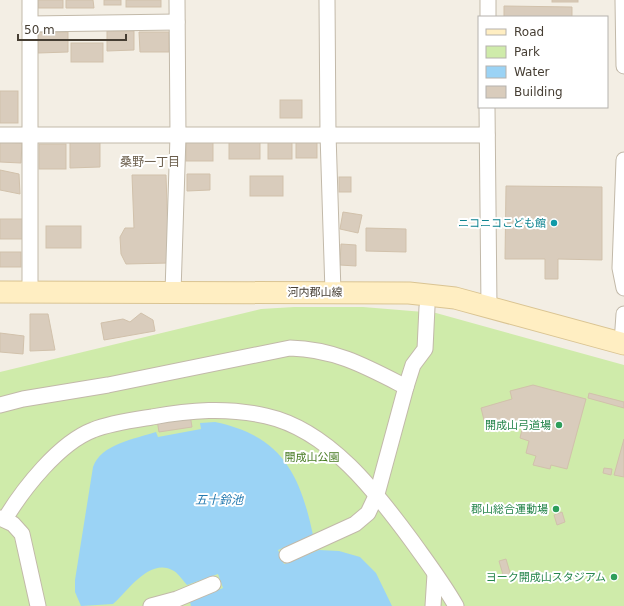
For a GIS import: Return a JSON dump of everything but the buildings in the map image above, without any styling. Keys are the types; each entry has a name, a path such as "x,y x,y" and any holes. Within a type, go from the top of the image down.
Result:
{"main road":[{"name":"河内郡山線","path":"0,292 333,292 423,294 455,298 623,344"}],"street":[{"path":"30,0 30,292"},
{"path":"173,292 178,136 177,0"},
{"path":"327,0 328,134 333,292"},
{"path":"488,0 488,16"},
{"path":"623,0 624,66"},
{"path":"30,24 177,22"},
{"path":"487,108 489,307"},
{"path":"0,135 487,135"},
{"path":"624,160 620,268 624,288"},
{"path":"286,554 355,524 368,513 377,494 413,366 426,349 427,307"},
{"path":"623,344 624,314"},
{"path":"0,405 23,399 108,385 290,348 301,348 343,357 358,362 406,387"},
{"path":"38,606 22,534 16,527 2,519 24,490 56,454 92,430 146,418 202,410 232,411 267,416 307,433 334,453 377,494 435,574 456,606"},
{"path":"433,606 435,574"},
{"path":"151,606 176,602 213,584"}],"green space":[{"name":"開成山公園","path":"294,307 363,307 436,313 624,365 624,606 0,606 0,372 261,309"}],"water":[{"name":"五十鈴池","path":"215,422 238,428 257,437 272,448 284,461 294,476 302,494 313,535 278,550 284,564 319,550 339,551 360,557 376,573 392,606 191,606 190,602 223,588 218,574 187,585 176,572 165,568 156,568 140,577 113,604 81,606 75,592 75,580 93,467 97,459 111,448 129,440 156,432 158,437 201,429 200,423"}],"place":[{"name":"ニコニコこども館","path":"554,223"},
{"name":"開成山弓道場","path":"559,425"},
{"name":"郡山総合運動場","path":"556,509"},
{"name":"ヨーク開成山スタジアム","path":"614,577"}],"district":[{"name":"桑野一丁目","path":"150,162"}]}
